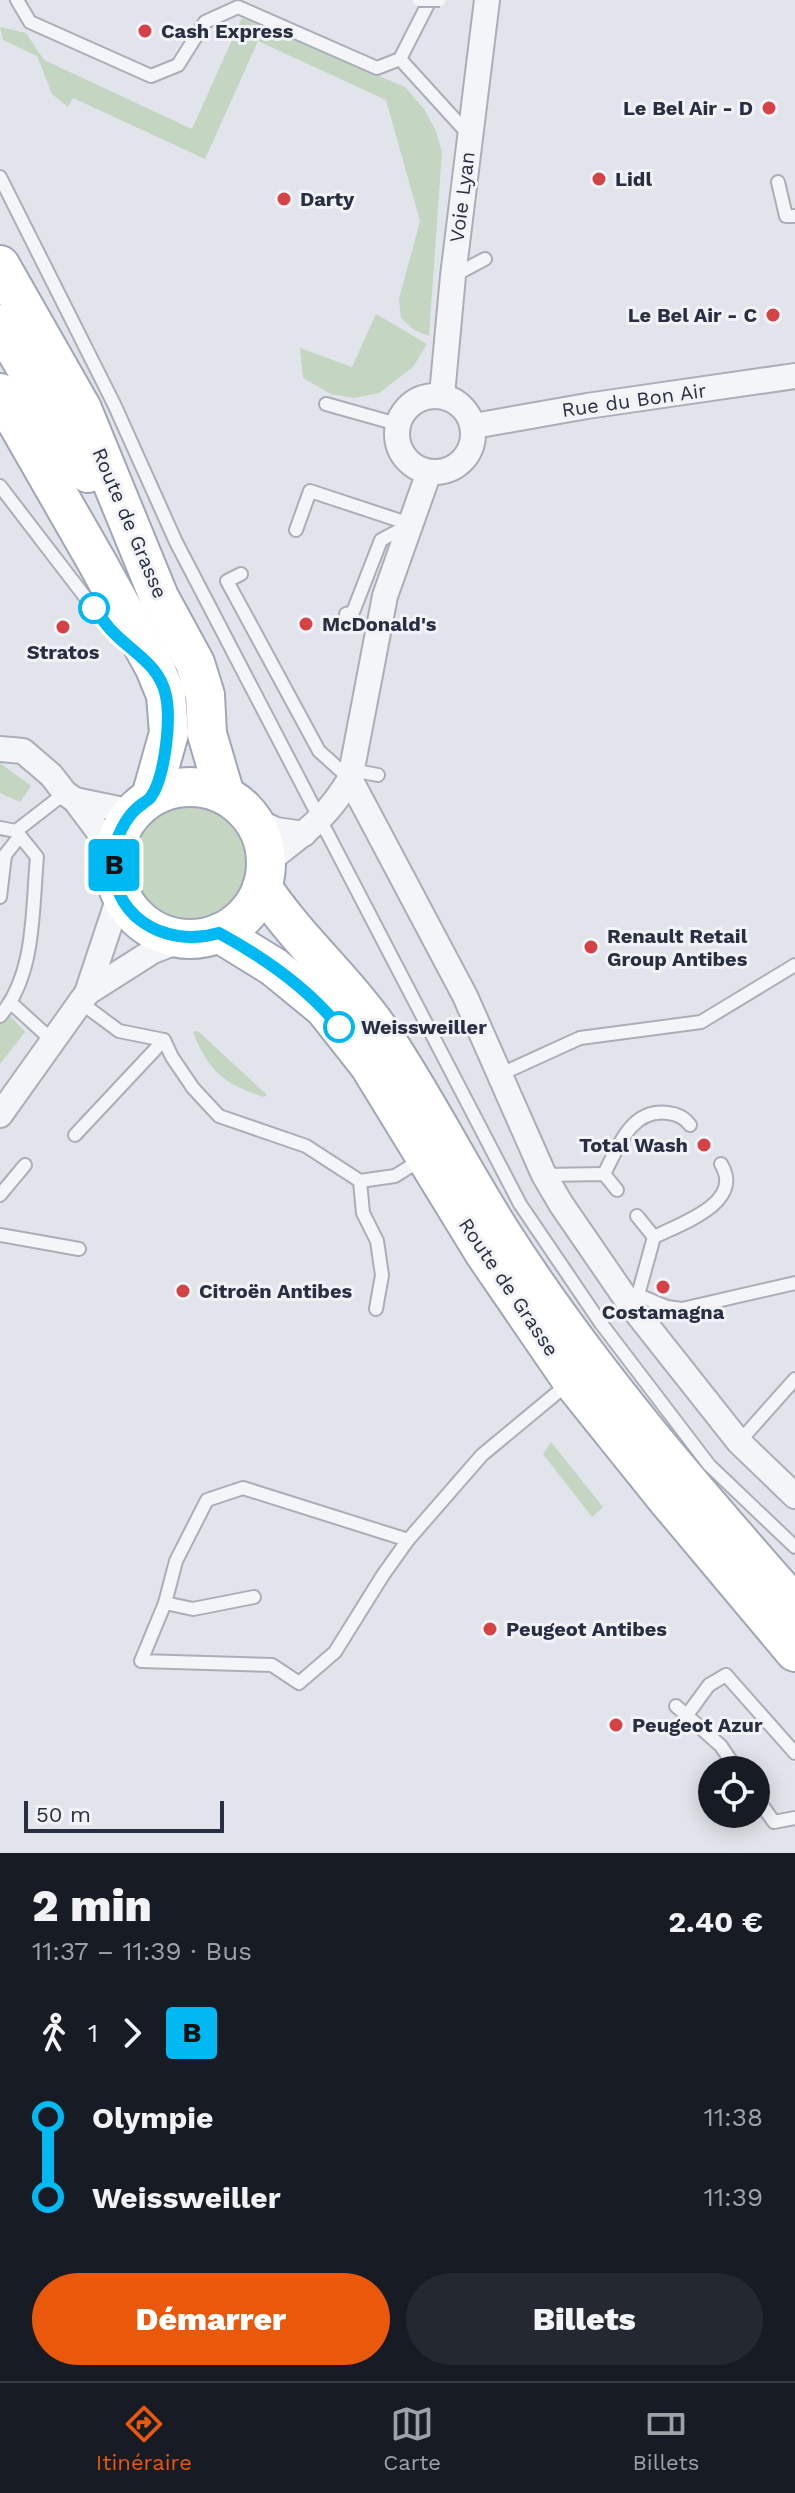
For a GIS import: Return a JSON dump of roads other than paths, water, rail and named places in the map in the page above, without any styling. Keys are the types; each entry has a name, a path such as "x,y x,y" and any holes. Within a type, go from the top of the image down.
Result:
{"main road":[{"name":"Route de Grasse","path":"0,265 82,409 159,597 195,663 205,695 207,734 239,807"},
{"path":"0,324 159,597"},
{"name":"Route de Grasse","path":"0,393 98,564 155,668 166,695 169,733 142,804"},
{"path":"200,787 239,807 263,840 264,875 252,907 235,924 201,936 164,934 146,925 131,911 120,894 114,873 114,852 120,831 142,804 174,788 200,787"},
{"name":"Route de Grasse","path":"264,875 279,912 383,1036 502,1234 584,1350 684,1478 795,1605"},
{"name":"Route de Grasse","path":"201,936 274,967 324,1008 369,1065 485,1254 572,1381 795,1652"}],"street":[{"name":"Voie Lyan","path":"442,395 453,276 487,0"},
{"name":"Rue du Bon Air","path":"474,426 795,376"},
{"path":"442,395 463,406 474,426 473,445 463,461 447,471 429,472 409,463 398,445 397,424 407,407 423,397 442,395"},
{"path":"264,875 335,804 350,774 385,596 429,472"},
{"path":"0,749 23,751 51,775 114,852"},
{"path":"350,774 361,804 482,1014 501,1074 544,1175 739,1442 795,1496"},
{"path":"70,796 142,804"},
{"path":"239,807 276,830 312,827"},
{"path":"2,1110 84,998 120,894"},
{"path":"84,998 153,951 201,936"}],"lane":[{"path":"17,0 30,22 151,76 178,65 205,22 238,7 377,68 400,59 430,0"},
{"path":"419,0 440,0"},
{"path":"400,59 470,136"},
{"path":"0,177 114,404 176,542 284,746 312,827 520,1204 600,1322 709,1465 795,1547"},
{"path":"778,182 786,216 795,216"},
{"path":"453,276 485,259"},
{"path":"326,404 397,424"},
{"path":"0,486 112,632 155,668"},
{"path":"296,530 310,491 410,524"},
{"path":"346,614 353,612 381,540 410,524"},
{"path":"241,574 227,581 319,751 350,774 378,775"},
{"path":"0,897 5,855 18,834 70,796"},
{"path":"0,828 18,834 37,857 28,956 11,1003 0,1016"},
{"path":"501,1074 580,1038 701,1022 795,965"},
{"path":"84,998 119,1031 164,1040"},
{"path":"11,1003 54,1042"},
{"path":"75,1135 164,1040"},
{"path":"164,1040 193,1088 219,1116 306,1146 360,1181 395,1176 424,1157"},
{"path":"604,1174 622,1138 636,1120 653,1113 665,1113 687,1120 690,1125"},
{"path":"721,1164 727,1184 718,1202 654,1237 634,1299 682,1309 795,1283"},
{"path":"0,1195 25,1165"},
{"path":"544,1175 604,1174"},
{"path":"604,1174 617,1190"},
{"path":"360,1181 363,1213 377,1241 382,1275 376,1309"},
{"path":"637,1216 654,1237"},
{"path":"0,1235 79,1249"},
{"path":"739,1442 795,1379"},
{"path":"408,1540 243,1488 207,1500 176,1561 165,1603 141,1661 272,1665 299,1683 335,1652 408,1540 482,1455 572,1381"},
{"path":"165,1603 193,1609 254,1597"},
{"path":"687,1715 709,1685 726,1675 795,1753"},
{"path":"676,1706 721,1746 728,1756"},
{"path":"770,1816 774,1822 795,1818"}],"place":[{"name":"Cash Express","path":"145,31"},
{"name":"Le Bel Air - D","path":"769,108"},
{"name":"Lidl","path":"599,179"},
{"name":"Darty","path":"284,199"},
{"name":"Le Bel Air - C","path":"773,315"},
{"name":"McDonald's","path":"306,624"},
{"name":"Stratos","path":"63,627"},
{"name":"Renault Retail Group Antibes","path":"591,947"},
{"name":"Weissweiller","path":"339,1027"},
{"name":"Total Wash","path":"704,1145"},
{"name":"Costamagna","path":"663,1287"},
{"name":"Citroën Antibes","path":"183,1291"},
{"name":"Peugeot Antibes","path":"490,1629"},
{"name":"Peugeot Azur","path":"616,1725"}]}
